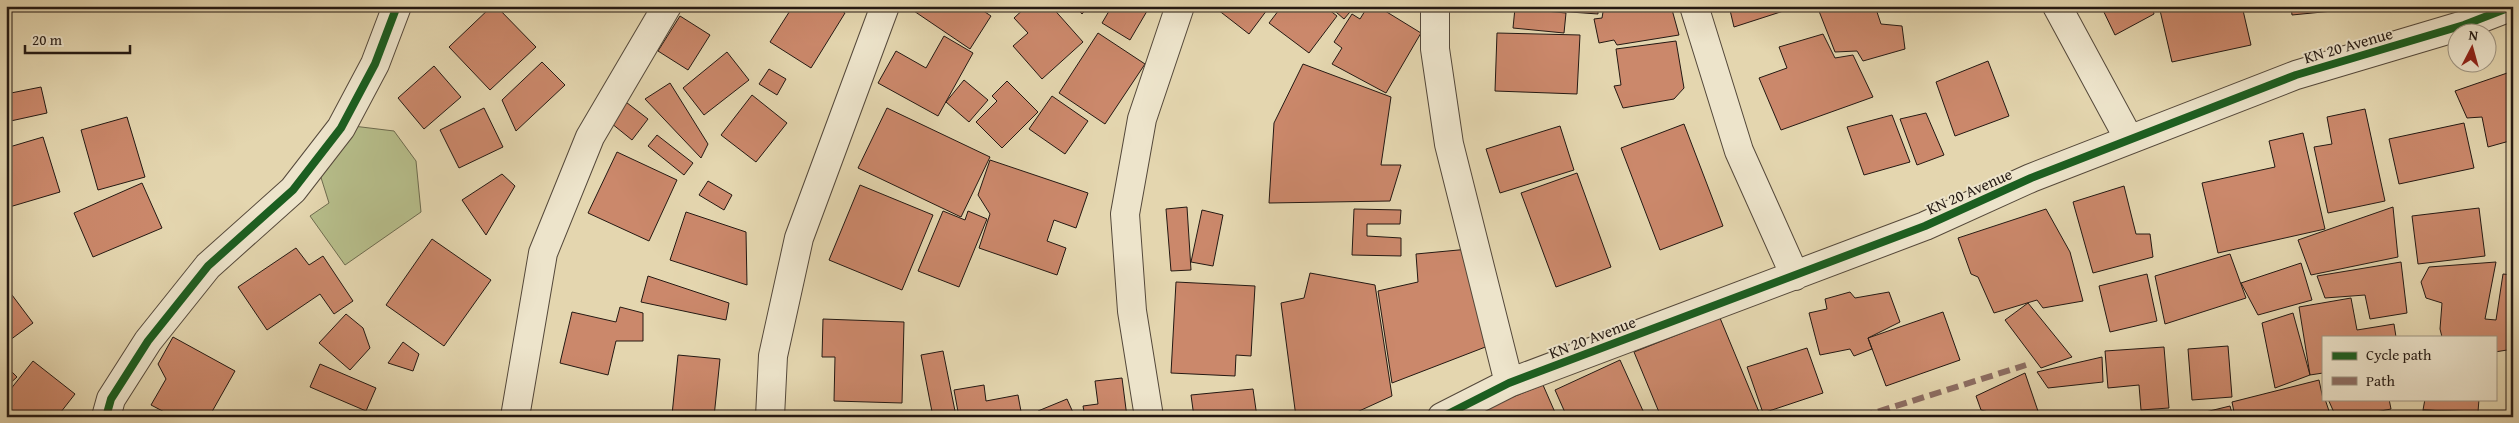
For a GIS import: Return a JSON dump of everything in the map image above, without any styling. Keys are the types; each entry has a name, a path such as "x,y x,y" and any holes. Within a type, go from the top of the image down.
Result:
{"street":[{"path":"106,417 111,399 148,341 208,266 293,190 342,128 375,64 397,6"},
{"path":"515,417 543,254 590,137 667,6"},
{"path":"770,417 773,356 799,238 885,6"},
{"path":"1149,417 1132,311 1125,214 1142,119 1180,6"},
{"path":"1435,6 1435,50 1450,144 1509,383"},
{"path":"1694,6 1739,151 1795,276"},
{"path":"2057,6 2129,140"},
{"name":"KN 20 Avenue","path":"1442,417 1509,383 1925,226 2031,178 2296,75 2462,16 2513,6"}],"green space":[{"path":"345,125 394,131 416,161 421,212 345,265 310,216 329,203 318,168"}],"building":[{"path":"6,6 12,6 6,21"},
{"path":"492,6 496,6 536,47 490,90 449,47"},
{"path":"793,6 834,6 845,13 811,68 770,42"},
{"path":"976,6 991,16 970,49 908,7"},
{"path":"1027,6 1051,6 1083,42 1042,79 1013,46 1028,33 1014,18"},
{"path":"1075,6 1089,6 1082,14"},
{"path":"1112,6 1150,6 1130,40 1102,23"},
{"path":"1213,6 1270,6 1249,34"},
{"path":"1282,6 1324,6 1337,16 1309,53 1269,23"},
{"path":"1329,6 1355,6 1344,19"},
{"path":"1368,6 1377,6 1421,33 1386,93 1332,64 1342,48 1334,42 1352,14 1360,19"},
{"path":"1557,6 1598,6 1598,14 1556,11"},
{"path":"1604,6 1671,6 1679,35 1617,45 1614,40 1599,43 1594,19 1602,18"},
{"path":"1729,6 1799,6 1734,27"},
{"path":"1817,6 1875,6 1881,24 1902,26 1905,49 1863,61 1857,51 1835,52"},
{"path":"1909,6 1947,6 1909,10"},
{"path":"2101,6 2152,6 2154,14 2115,35"},
{"path":"2159,6 2242,6 2251,45 2172,62"},
{"path":"2291,6 2363,6 2363,8 2292,15"},
{"path":"1515,8 1566,13 1564,33 1513,28"},
{"path":"680,16 710,35 688,70 658,51"},
{"path":"1098,33 1145,64 1105,124 1059,93"},
{"path":"1497,33 1580,35 1577,94 1495,91"},
{"path":"1823,34 1835,58 1853,55 1873,97 1781,130 1759,78 1787,68 1779,47"},
{"path":"944,36 973,53 938,116 878,83 896,51 926,68"},
{"path":"1676,41 1684,88 1674,99 1623,108 1614,86 1621,85 1616,49"},
{"path":"727,52 749,80 704,115 683,88"},
{"path":"1988,61 2009,116 1955,136 1936,82"},
{"path":"542,62 565,85 516,131 502,100"},
{"path":"1303,64 1391,97 1381,165 1401,165 1390,201 1269,203 1274,123"},
{"path":"434,66 461,97 424,129 398,98"},
{"path":"769,69 786,79 777,95 759,84"},
{"path":"2513,71 2513,140 2488,147 2482,117 2467,118 2455,91"},
{"path":"964,80 988,100 969,122 946,102"},
{"path":"1007,81 1038,112 1002,148 976,122 997,101 992,96"},
{"path":"670,83 708,144 701,158 645,99"},
{"path":"41,87 47,113 6,122 6,94"},
{"path":"752,95 787,123 756,162 721,135"},
{"path":"1052,96 1088,121 1065,154 1029,129"},
{"path":"622,99 648,119 632,140 606,119"},
{"path":"484,108 503,147 459,168 440,130"},
{"path":"887,108 990,157 961,217 858,168"},
{"path":"2365,109 2385,201 2328,213 2314,147 2332,144 2327,117"},
{"path":"1926,113 1944,155 1917,165 1900,119"},
{"path":"1892,115 1910,162 1864,175 1847,127"},
{"path":"127,117 145,177 98,190 81,130"},
{"path":"2464,123 2474,168 2399,184 2389,139"},
{"path":"1684,124 1723,226 1660,250 1621,148"},
{"path":"1560,126 1574,170 1500,193 1486,149"},
{"path":"2303,133 2325,229 2218,253 2202,183 2275,167 2269,141"},
{"path":"657,135 693,163 684,175 648,146"},
{"path":"43,137 60,192 6,208 6,148"},
{"path":"617,152 677,180 649,241 588,213"},
{"path":"990,160 1088,193 1076,228 1054,220 1047,241 1066,248 1057,275 979,248 990,214 978,195"},
{"path":"1577,173 1611,267 1556,287 1521,193"},
{"path":"502,174 515,186 486,235 462,200"},
{"path":"708,181 732,195 724,210 699,195"},
{"path":"142,183 162,228 93,257 74,213"},
{"path":"860,185 933,215 902,290 829,260"},
{"path":"2124,186 2136,234 2150,234 2153,257 2093,273 2073,202"},
{"path":"1187,207 1191,270 1171,271 1166,209"},
{"path":"2393,207 2398,257 2311,275 2298,240"},
{"path":"2479,208 2485,256 2418,264 2412,216"},
{"path":"1354,209 1401,210 1400,224 1367,224 1367,236 1401,238 1401,256 1352,255"},
{"path":"2046,209 2070,252 2083,301 2043,308 2037,300 1994,313 1978,277 1971,274 1958,238"},
{"path":"1202,210 1223,215 1213,266 1191,262"},
{"path":"943,211 965,220 968,211 987,219 959,287 918,271"},
{"path":"686,212 746,232 747,285 670,260"},
{"path":"432,239 491,280 444,346 386,305"},
{"path":"296,248 309,265 323,256 353,301 334,314 320,294 267,330 238,287"},
{"path":"1469,249 1488,346 1392,383 1378,291 1418,282 1416,254"},
{"path":"2230,254 2246,298 2165,324 2155,276"},
{"path":"2401,262 2407,313 2370,319 2365,295 2325,298 2317,276"},
{"path":"2496,262 2485,319 2496,320 2503,274 2513,275 2513,349 2496,352 2496,336 2442,336 2440,329 2442,303 2426,298 2421,282 2429,267"},
{"path":"2301,263 2312,300 2258,315 2241,283"},
{"path":"1310,273 1375,285 1392,396 1346,417 1296,417 1281,303 1304,298"},
{"path":"2147,274 2157,321 2110,332 2099,286"},
{"path":"648,276 729,303 726,320 641,302"},
{"path":"1176,282 1255,286 1251,356 1236,355 1235,376 1171,373"},
{"path":"9,291 33,323 6,343 6,293"},
{"path":"1850,292 1855,298 1889,292 1900,322 1868,338 1872,349 1854,356 1850,349 1820,355 1809,313 1827,309 1825,299"},
{"path":"2351,298 2357,330 2394,324 2396,336 2322,336 2322,373 2310,375 2299,307"},
{"path":"2028,303 2072,357 2041,368 2005,320"},
{"path":"620,307 643,313 643,341 616,341 608,375 560,363 572,312 616,322"},
{"path":"1943,312 1960,360 1886,386 1868,338"},
{"path":"2293,313 2310,375 2275,388 2262,323"},
{"path":"346,314 363,328 370,348 350,370 319,343"},
{"path":"1720,318 1759,412 1748,417 1661,417 1634,352"},
{"path":"823,319 904,322 902,403 834,401 835,357 822,357"},
{"path":"173,337 235,371 209,417 174,417 151,405 166,379 158,364"},
{"path":"403,342 419,354 413,371 388,363"},
{"path":"2228,346 2232,397 2192,400 2188,349"},
{"path":"2164,347 2169,408 2141,410 2139,385 2108,388 2105,351"},
{"path":"1807,348 1823,393 1763,413 1747,367"},
{"path":"943,351 956,416 954,417 933,417 921,355"},
{"path":"678,355 720,359 714,417 672,415"},
{"path":"2102,357 2103,382 2048,388 2037,372"},
{"path":"1620,360 1644,413 1635,417 1567,417 1555,390"},
{"path":"33,361 75,394 57,417 6,417 6,395"},
{"path":"320,364 376,388 366,411 310,387"},
{"path":"6,366 17,377 6,387"},
{"path":"2025,373 2040,417 1996,417 1996,414 1981,410 1976,396"},
{"path":"1122,378 1127,417 1085,417 1083,406 1098,404 1095,381"},
{"path":"2319,380 2322,400 2325,400 2331,417 2235,417 2232,402"},
{"path":"984,385 986,401 1018,395 1022,417 959,417 954,390"},
{"path":"1543,385 1557,417 1462,417"},
{"path":"1253,389 1257,417 1194,417 1191,395"},
{"path":"1067,399 1075,417 1040,417 1038,411"},
{"path":"2328,400 2389,400 2391,409 2350,417 2336,417"},
{"path":"2425,400 2479,400 2478,412 2423,410"},
{"path":"2230,406 2233,417 2189,417 2189,416"},
{"path":"2423,410 2470,412 2469,417 2423,417"}],"marked path":[{"path":"1861,417 2026,365"}],"cycle path":[{"path":"106,417 111,399 148,341 208,266 293,190 341,128 375,64 397,6"},
{"path":"1442,417 1509,383 1925,226 2031,178 2296,75 2464,25 2513,6"}]}
